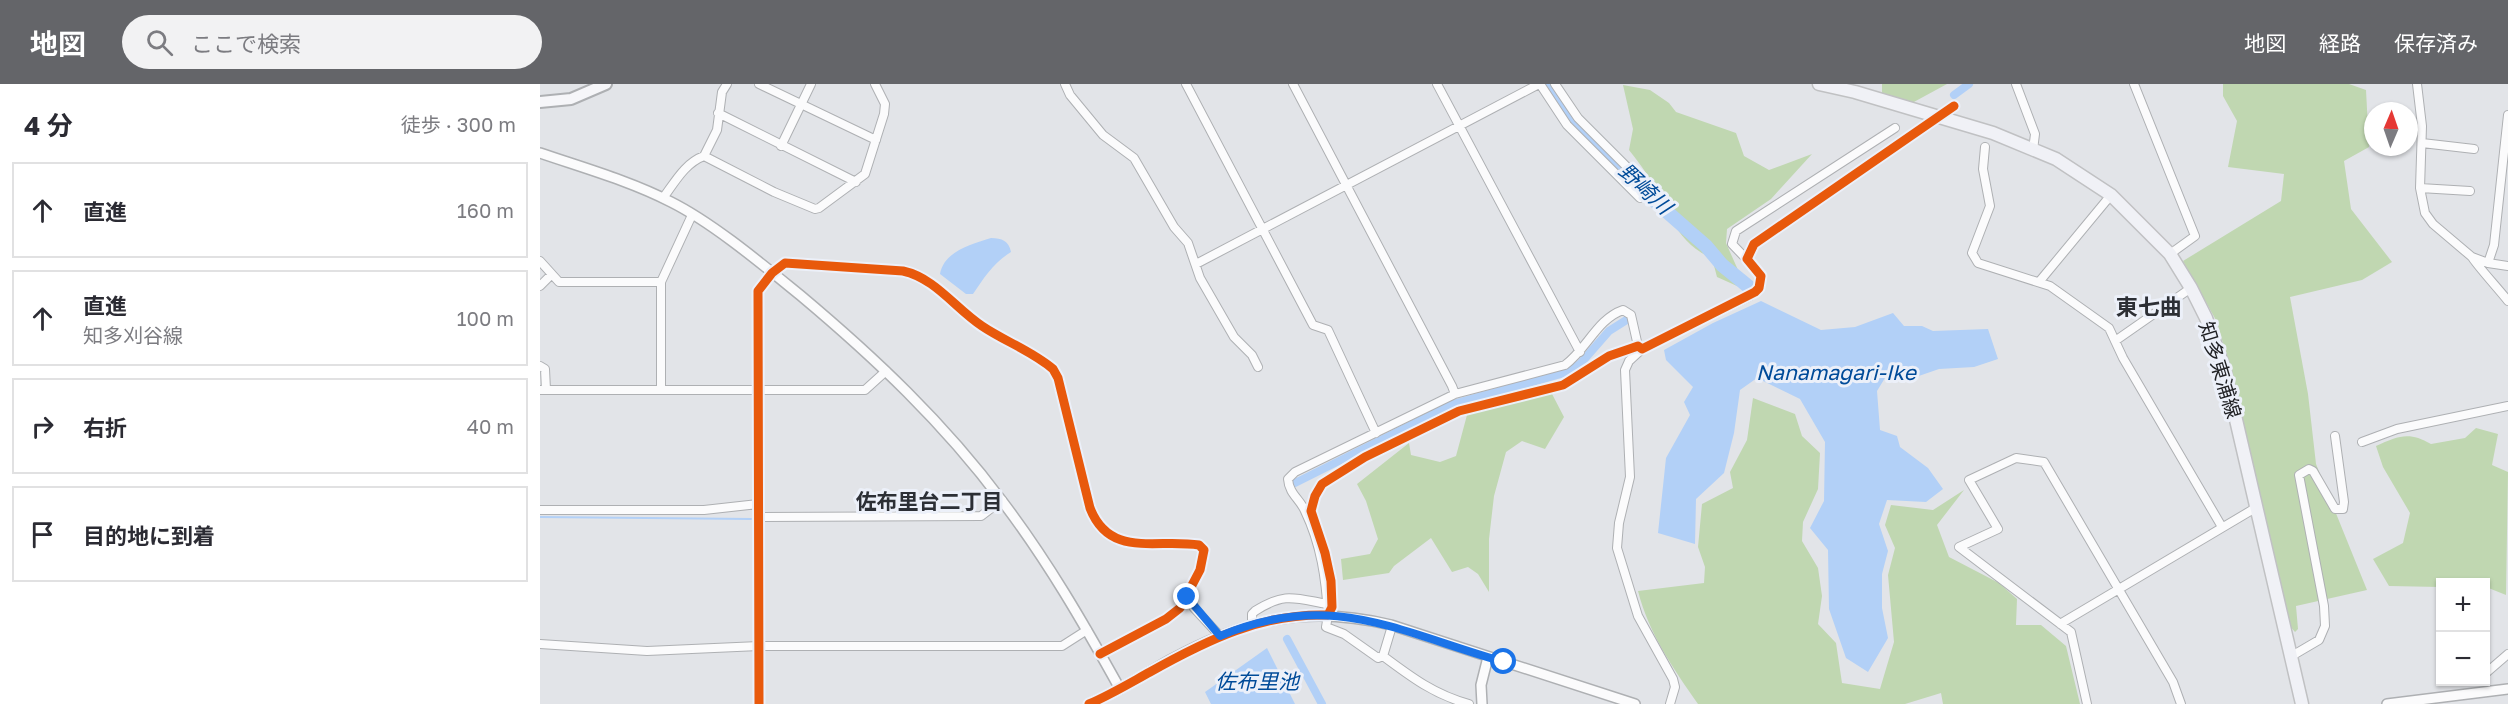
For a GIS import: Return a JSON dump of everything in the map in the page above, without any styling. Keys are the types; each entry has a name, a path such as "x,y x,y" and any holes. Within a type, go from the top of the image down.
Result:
{"main road":[{"path":"540,102 571,99 606,84"},
{"name":"知多東浦線","path":"1819,84 1860,88 1994,133 2056,159 2111,195 2170,254 2206,318 2224,368 2302,704"}],"street":[{"path":"704,156 717,130 722,92 727,84"},
{"path":"759,84 876,140"},
{"path":"781,146 811,84"},
{"path":"663,198 681,172 694,159 704,156 774,192 816,209 864,174 884,114 885,104 875,84"},
{"path":"1065,84 1070,95 1103,135 1134,158 1174,227 1188,243 1200,279 1234,337 1252,355 1258,367"},
{"path":"1186,84 1313,325 1328,330 1376,433"},
{"path":"1293,84 1455,394"},
{"path":"1437,84 1580,352"},
{"path":"1196,264 1539,84 1567,125 1640,198 1648,188 1578,118 1555,84"},
{"path":"2016,84 2035,134 2033,150"},
{"path":"2134,84 2195,236 2170,254"},
{"path":"2417,84 2421,106 2420,188 2425,213 2433,224 2472,257 2488,263 2508,266"},
{"path":"718,113 856,182"},
{"path":"2488,263 2504,196 2508,115"},
{"path":"1670,704 1675,687 1673,679 1638,616 1617,548 1617,536 1630,477 1625,370 1629,361 1642,349 1750,296 1760,288 1759,272 1732,244 1736,231 1895,128"},
{"path":"2422,143 2474,149"},
{"path":"1985,147 1983,169 1990,206 1971,253 1978,263 2039,282 2062,293 2109,328 2222,527"},
{"path":"540,153 639,187 692,215 772,273 859,344 918,402 1002,500 1049,567 1120,689"},
{"path":"2420,188 2470,191"},
{"path":"2039,282 2111,195"},
{"path":"661,389 661,282 692,215"},
{"path":"2472,257 2472,261 2487,274 2508,301"},
{"path":"540,261 559,282 661,282"},
{"path":"759,704 758,291 772,273 785,263 915,274 930,282 979,324 1047,364 1058,378 1090,507 1098,525 1114,538 1124,541 1199,544 1204,550 1204,558 1180,608 1166,619 1100,654"},
{"path":"540,286 551,275"},
{"path":"2115,341 2191,288"},
{"path":"1383,656 1378,658 1344,634 1326,627 1328,604 1319,549 1305,510 1288,487 1288,479 1295,472 1455,394 1558,368 1580,352 1611,314 1623,310 1630,315 1635,324 1638,346"},
{"path":"540,366 545,369 543,390 865,390 886,371"},
{"path":"2362,442 2397,429 2508,406"},
{"path":"2290,657 2319,640 2325,626 2324,606 2299,475 2304,470 2313,471 2335,509 2343,509 2335,436"},
{"path":"2087,704 2071,632 1959,547 1998,529 1969,480 2016,458 2044,462 2173,682 2181,704"},
{"path":"759,517 981,516 1002,500"},
{"path":"540,510 704,510 758,504"},
{"path":"2060,624 2256,507"},
{"path":"1187,597 1220,636"},
{"path":"1252,624 1255,611 1279,598 1296,598 1328,604"},
{"path":"1089,704 1220,636 1252,624 1286,616 1359,618 1392,626 1635,704"},
{"path":"1383,656 1392,626"},
{"path":"540,644 647,651 759,646 1062,646 1087,630"},
{"path":"2490,670 2508,654"},
{"path":"1383,656 1419,684 1450,699 1469,704"},
{"path":"1482,704 1481,685 1488,657"},
{"path":"2387,704 2508,688"}],"green space":[{"path":"1882,84 1947,84 1912,103 1882,94"},
{"path":"2223,84 2349,84 2366,90 2364,150 2344,161 2351,209 2392,262 2362,280 2290,297 2308,394 2316,464 2367,590 2296,606 2298,629 2295,632 2289,625 2235,386 2217,322 2183,261 2281,201 2284,174 2228,167 2237,121 2223,96"},
{"path":"1623,85 1650,90 1669,103 1676,112 1736,133 1744,156 1769,170 1812,154 1771,199 1727,229 1726,243 1738,270 1737,286 1717,277 1712,258 1699,251 1680,233 1646,173 1629,150 1633,129"},
{"path":"1551,392 1564,417 1545,449 1522,441 1506,452 1494,496 1489,539 1489,592 1478,574 1468,567 1452,572 1431,538 1394,566 1389,573 1343,580 1341,559 1370,554 1378,539 1366,501 1357,484 1409,443 1411,455 1440,462 1456,456 1467,415"},
{"path":"1753,398 1795,414 1802,436 1820,453 1818,489 1803,522 1802,541 1818,568 1822,596 1818,624 1836,643 1842,683 1880,689 1894,642 1888,575 1895,548 1885,525 1891,505 1933,510 1964,490 1937,525 1949,557 1999,583 2017,599 2016,625 2041,625 2066,646 2080,704 1943,704 1941,693 1905,704 1698,704 1655,636 1638,591 1704,583 1705,567 1698,547 1702,504 1733,488 1730,472 1747,440"},
{"path":"2476,428 2498,434 2492,465 2508,472 2506,595 2490,589 2490,578 2436,578 2436,587 2389,586 2373,559 2403,543 2410,513 2383,467 2376,446 2404,436 2416,437 2431,444 2465,438"}],"water":[{"path":"991,238 1004,241 1009,245 1011,252 994,266 973,294 966,294 940,274 943,266 953,254"},
{"name":"Nanamagari-Ike","path":"1761,301 1821,330 1855,327 1893,313 1904,326 1922,326 1933,331 1988,329 1998,359 1974,367 1939,369 1913,378 1888,373 1877,391 1880,430 1897,436 1900,447 1928,468 1943,489 1926,502 1887,500 1879,524 1888,551 1882,574 1882,608 1888,638 1868,672 1846,658 1829,609 1828,550 1810,528 1824,501 1825,442 1800,399 1757,378 1740,390 1734,433 1724,473 1696,499 1695,544 1658,533 1666,458 1690,415 1684,402 1693,387 1666,360 1664,350 1713,323"},
{"name":"佐布里池","path":"1267,648 1295,704 1211,704 1205,692"}],"waterway":[{"name":"野崎川","path":"1548,84 1574,123 1641,189 1706,246 1722,265 1749,287"},
{"path":"1954,95 1969,84"},
{"path":"1295,483 1453,404 1568,372 1581,363 1609,331 1628,319"},
{"path":"540,517 751,519"},
{"path":"1287,639 1322,704"}],"cycle path":[{"path":"1089,704 1214,639 1280,619 1328,615 1332,607 1331,581 1325,553 1311,511 1315,496 1322,484 1365,457 1459,411 1563,385 1609,356 1638,346 1642,349 1755,292 1759,288 1761,276 1747,259 1754,244 1954,106"},
{"path":"759,704 758,291 772,273 785,263 903,271 925,280 982,326 1053,369 1058,378 1090,508 1099,524 1110,534 1122,540 1151,544 1183,543 1199,545 1204,550 1200,570 1180,608 1166,619 1100,654"}],"district":[{"name":"東七曲","path":"2149,307"},
{"name":"佐布里台二丁目","path":"929,502"}],"route":[{"path":"1187,597 1220,636 1269,619 1300,615 1328,615 1359,618 1390,625 1504,662"}]}
